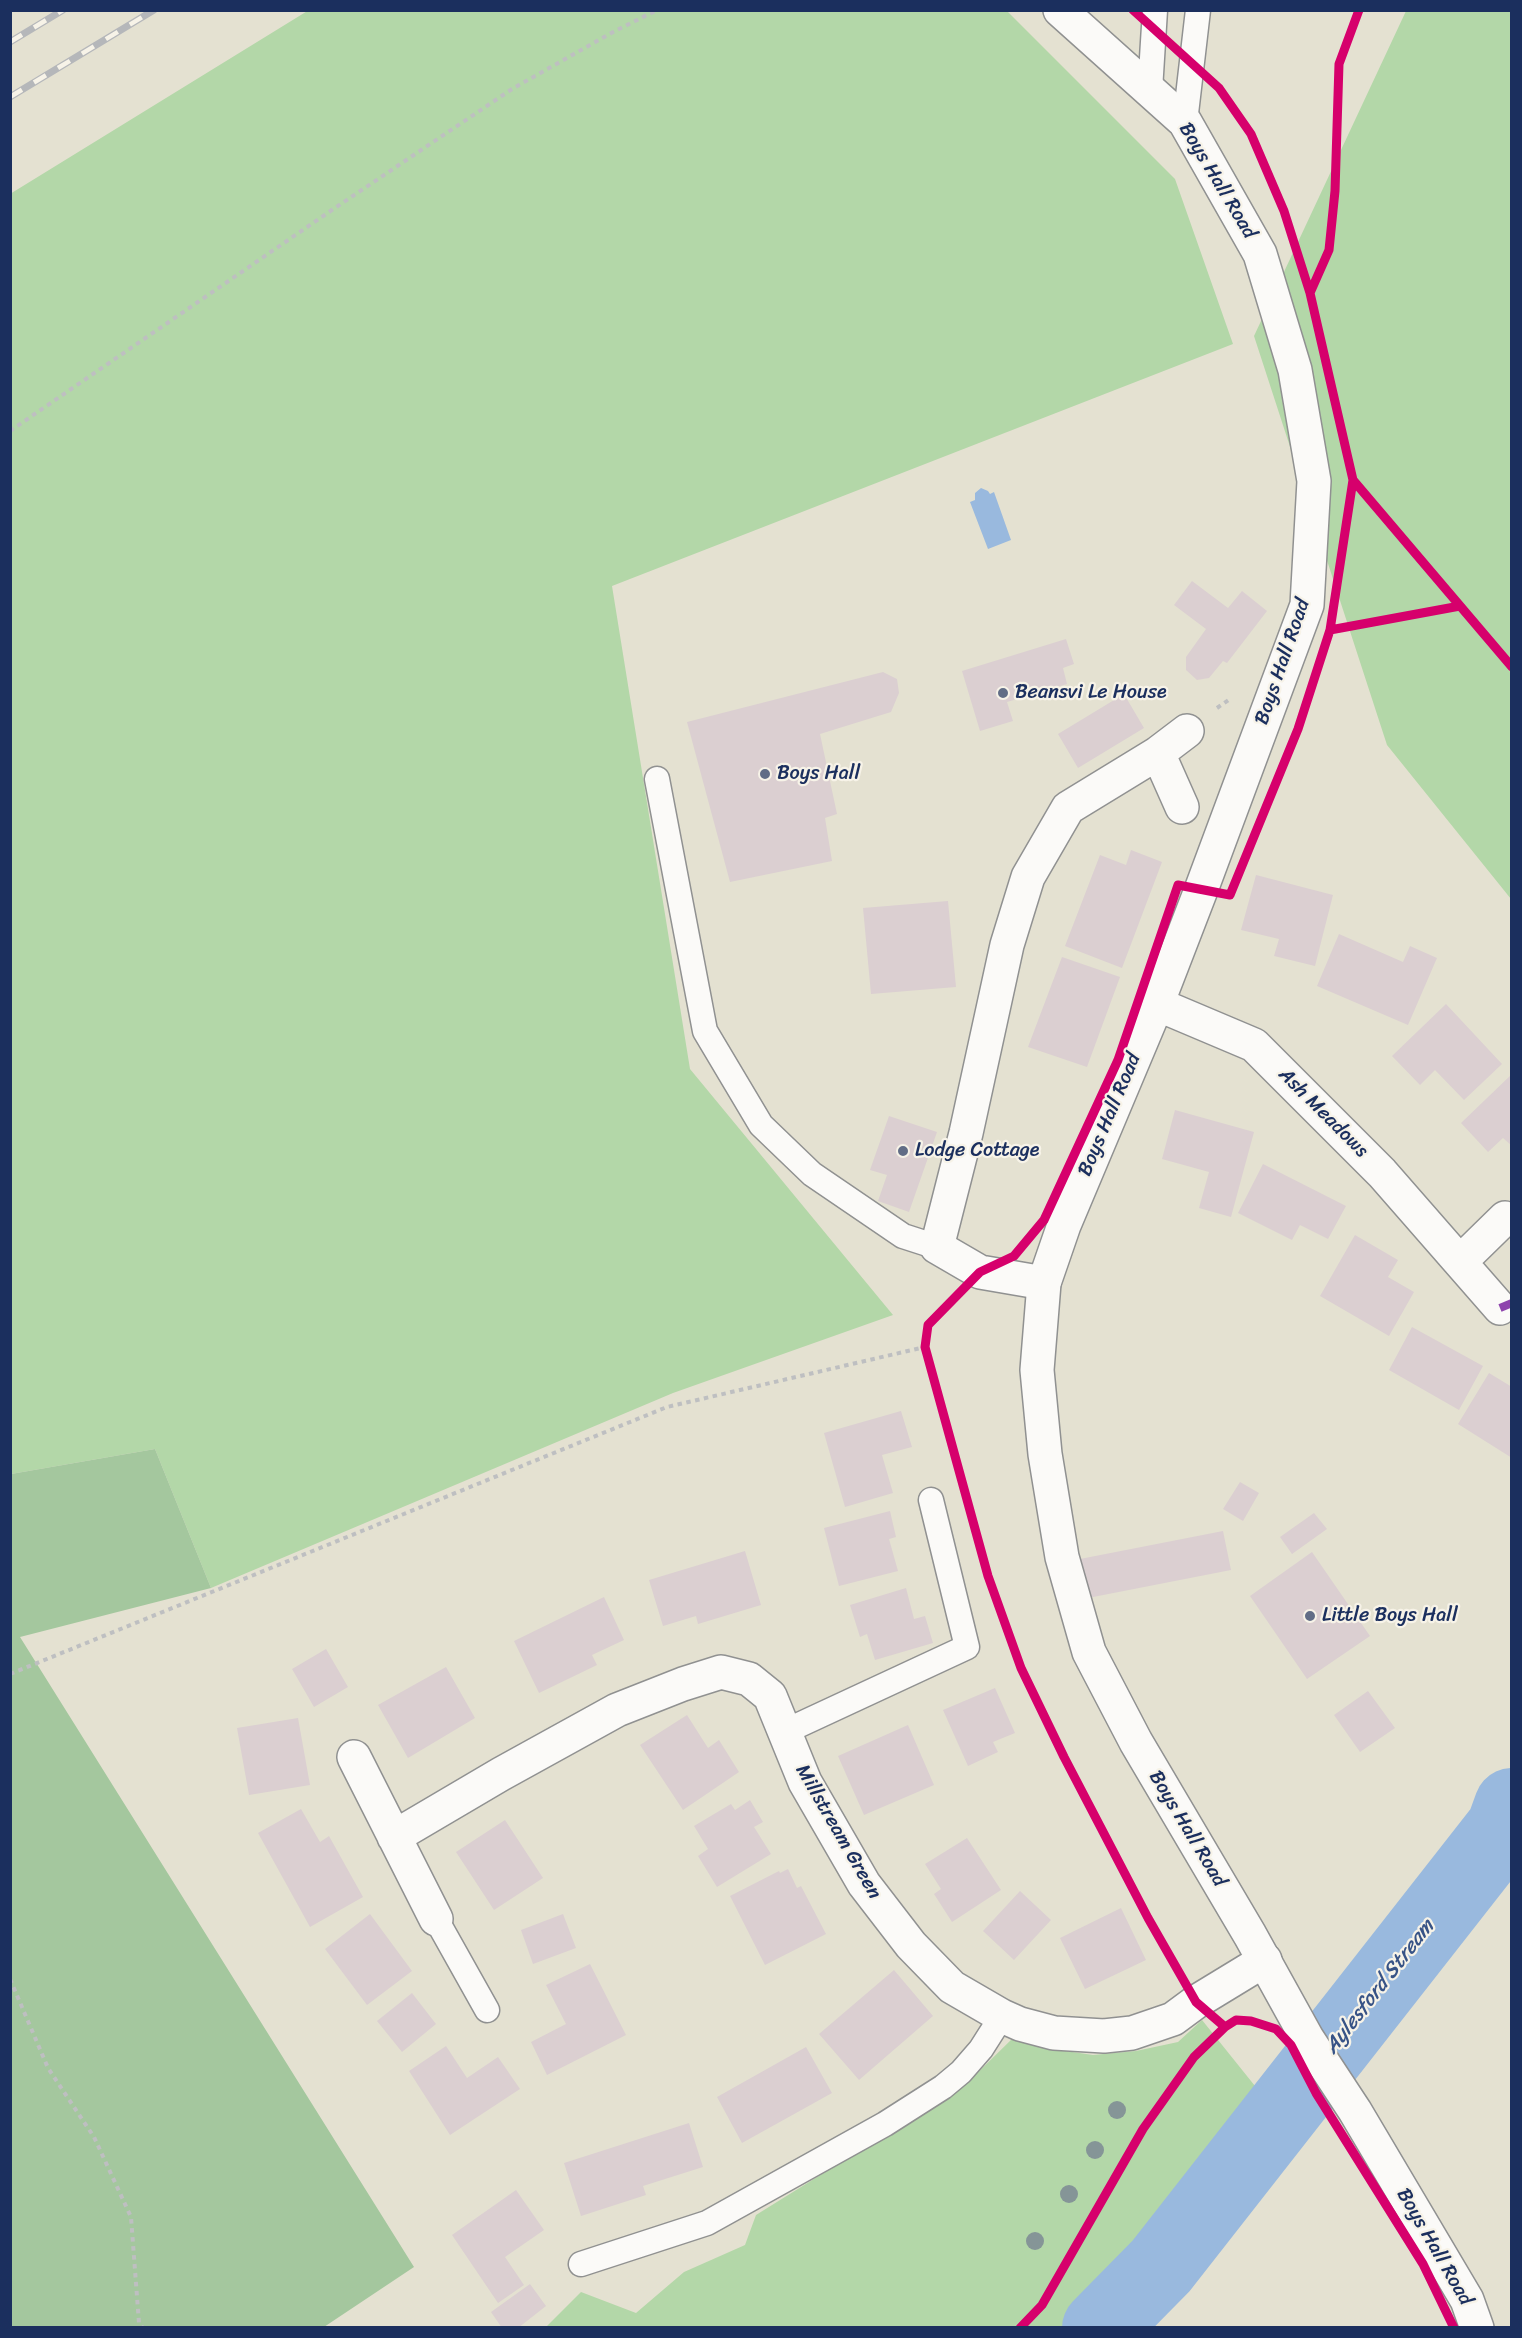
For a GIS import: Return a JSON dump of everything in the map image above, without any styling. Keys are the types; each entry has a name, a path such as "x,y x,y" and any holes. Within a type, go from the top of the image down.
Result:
{"street":[{"name":"Boys Hall Road","path":"1060,10 1185,122 1260,254 1296,370 1314,482 1307,605 1157,1004 1064,1225 1044,1283 1037,1370 1045,1455 1062,1557 1089,1652 1136,1742 1265,1960 1307,2038 1467,2300 1478,2328"},
{"path":"1044,1283 980,1272 937,1247 968,1122 1007,945 1028,877 1068,808 1158,753 1186,731"},
{"path":"1158,753 1182,807"},
{"name":"Ash Meadows","path":"1157,1004 1254,1045 1382,1173 1500,1308"},
{"path":"1460,1262 1505,1218"},
{"name":"Millstream Green","path":"394,1837 617,1710 721,1672 749,1679 770,1696 805,1782 864,1884 911,1945 952,1987 1002,2016 1020,2024 1054,2033 1104,2036 1132,2033 1173,2019 1196,2002 1265,1960"},
{"path":"354,1757 436,1919"}],"lane":[{"path":"1150,90 1155,10"},
{"path":"1185,122 1198,10"},
{"path":"657,779 705,1031 761,1125 812,1174 903,1236 937,1247"},
{"path":"784,1732 967,1647 931,1500"},
{"path":"436,1919 487,2010"},
{"path":"581,2264 707,2223 885,2124 943,2087 961,2072 981,2049 1002,2016"}],"path":[{"path":"10,431 512,89 657,10"},
{"path":"927,1336 926,1347 929,1358"},
{"path":"10,1674 667,1407 926,1347"},
{"path":"10,1979 48,2068 94,2138 131,2217 139,2323 143,2328"}],"green space":[{"path":"309,10 1007,11 1175,179 1233,344 612,586 690,1069 893,1315 673,1393 211,1588 155,1449 11,1474 10,194"},
{"path":"1406,11 1511,11 1511,899 1387,745 1254,336"},
{"path":"155,1449 211,1588 20,1637 414,2267 324,2327 11,2327 11,1474"},
{"path":"1202,2020 1255,2086 1081,2313 1074,2327 545,2328 581,2292 636,2313 684,2272 745,2245 756,2215 965,2085 1012,2039 1052,2049 1093,2055 1136,2051 1178,2042"}],"water":[{"path":"981,488 990,494 994,492 1011,540 988,549 970,502 975,500 975,493"}],"building":[{"path":"1192,581 1228,608 1242,591 1267,611 1227,663 1223,661 1209,678 1197,680 1186,670 1186,657 1206,629 1174,605"},
{"name":"Beansvi Le House","path":"1066,639 1074,664 1063,668 1067,684 1007,702 1013,721 980,731 962,671"},
{"name":"Boys Hall","path":"883,672 897,679 899,693 891,712 820,734 837,814 825,818 832,861 730,882 687,722"},
{"path":"1124,694 1144,728 1078,768 1058,734"},
{"path":"1131,850 1162,862 1122,968 1065,946 1100,855 1126,865"},
{"path":"1256,875 1333,895 1315,966 1274,956 1279,939 1241,930"},
{"path":"948,901 956,987 871,994 863,908"},
{"path":"1339,934 1403,962 1410,946 1437,958 1408,1025 1317,986"},
{"path":"1062,957 1120,977 1087,1067 1028,1047"},
{"path":"1446,1004 1502,1064 1464,1100 1435,1070 1420,1085 1392,1056"},
{"path":"1512,1074 1512,1146 1503,1138 1488,1152 1461,1123"},
{"path":"1175,1110 1254,1132 1231,1217 1199,1208 1209,1172 1162,1159"},
{"name":"Lodge Cottage","path":"889,1116 937,1132 909,1212 878,1201 887,1175 870,1170"},
{"path":"1263,1164 1346,1206 1328,1239 1300,1225 1292,1240 1238,1213"},
{"path":"1355,1235 1398,1260 1388,1277 1414,1292 1389,1336 1320,1296"},
{"path":"1412,1327 1483,1366 1459,1410 1389,1370"},
{"path":"1489,1373 1512,1387 1512,1458 1458,1424"},
{"path":"901,1411 912,1447 882,1455 893,1493 845,1507 824,1433"},
{"path":"1240,1482 1259,1493 1243,1521 1223,1509"},
{"path":"890,1511 896,1537 889,1539 898,1571 839,1586 824,1528"},
{"path":"1314,1513 1327,1529 1292,1554 1280,1537"},
{"path":"1223,1531 1231,1570 1088,1598 1080,1559"},
{"path":"745,1551 761,1605 698,1624 696,1616 663,1626 649,1580"},
{"name":"Little Boys Hall","path":"1312,1552 1370,1636 1307,1679 1250,1596"},
{"path":"906,1588 914,1619 925,1616 933,1643 875,1660 867,1634 860,1637 850,1605"},
{"path":"604,1597 624,1640 592,1655 597,1665 539,1693 514,1641"},
{"path":"326,1649 348,1687 314,1707 292,1669"},
{"path":"446,1667 475,1718 408,1758 378,1705"},
{"path":"995,1688 1015,1733 993,1742 998,1752 968,1766 943,1710"},
{"path":"1368,1691 1395,1728 1360,1752 1334,1715"},
{"path":"687,1715 708,1748 719,1740 739,1772 683,1810 640,1745"},
{"path":"298,1718 310,1785 249,1795 237,1728"},
{"path":"908,1725 934,1785 864,1815 838,1756"},
{"path":"750,1800 763,1822 754,1827 771,1854 717,1887 698,1856 708,1849 694,1826 731,1804 735,1810"},
{"path":"301,1809 320,1842 329,1836 363,1897 310,1927 258,1833"},
{"path":"505,1820 543,1878 494,1910 456,1852"},
{"path":"967,1838 1001,1890 952,1922 934,1894 941,1889 925,1864"},
{"path":"788,1869 797,1888 801,1886 826,1934 765,1965 730,1896 779,1871 780,1873"},
{"path":"1020,1891 1051,1920 1014,1960 983,1931"},
{"path":"1121,1908 1146,1960 1085,1989 1060,1938"},
{"path":"370,1914 412,1971 367,2005 325,1949"},
{"path":"563,1914 576,1948 533,1964 521,1930"},
{"path":"590,1964 626,2035 547,2075 531,2042 566,2024 546,1985"},
{"path":"894,1970 933,2016 859,2080 819,2034"},
{"path":"412,1993 436,2024 402,2052 377,2021"},
{"path":"446,2046 467,2078 498,2057 520,2089 450,2135 409,2071"},
{"path":"806,2047 832,2093 742,2143 717,2097"},
{"path":"689,2123 703,2167 643,2186 646,2195 581,2216 564,2163"},
{"path":"516,2190 544,2230 505,2257 524,2285 498,2303 452,2235"},
{"path":"530,2284 546,2306 518,2328 502,2328 491,2312"}],"waterway":[{"name":"Aylesford Stream","path":"1100,2328 1161,2266 1504,1828 1512,1806"}],"railway":[{"path":"10,42 63,10"},
{"path":"10,97 154,10"}],"marked path":[{"path":"1500,1308 1512,1303"}],"cycle path":[{"path":"1133,10 1219,88 1251,134 1284,211 1310,293 1353,480 1330,630 1298,729 1230,895 1178,885 1118,1060 1044,1220 1014,1256 980,1272 928,1325 925,1347 988,1576 1021,1668 1064,1757 1148,1918 1196,2002 1225,2027"},
{"path":"1310,293 1329,250 1335,191 1339,64 1359,10"},
{"path":"1353,480 1512,667"},
{"path":"1330,630 1460,606"},
{"path":"1020,2328 1042,2305 1143,2129 1194,2057 1225,2027 1236,2020 1251,2021 1276,2029 1291,2045 1316,2093 1423,2264 1454,2328"}],"place":[{"name":"Beansvi Le House","path":"1003,693"},
{"name":"Boys Hall","path":"765,774"},
{"name":"Lodge Cottage","path":"903,1151"},
{"name":"Little Boys Hall","path":"1310,1616"}]}
